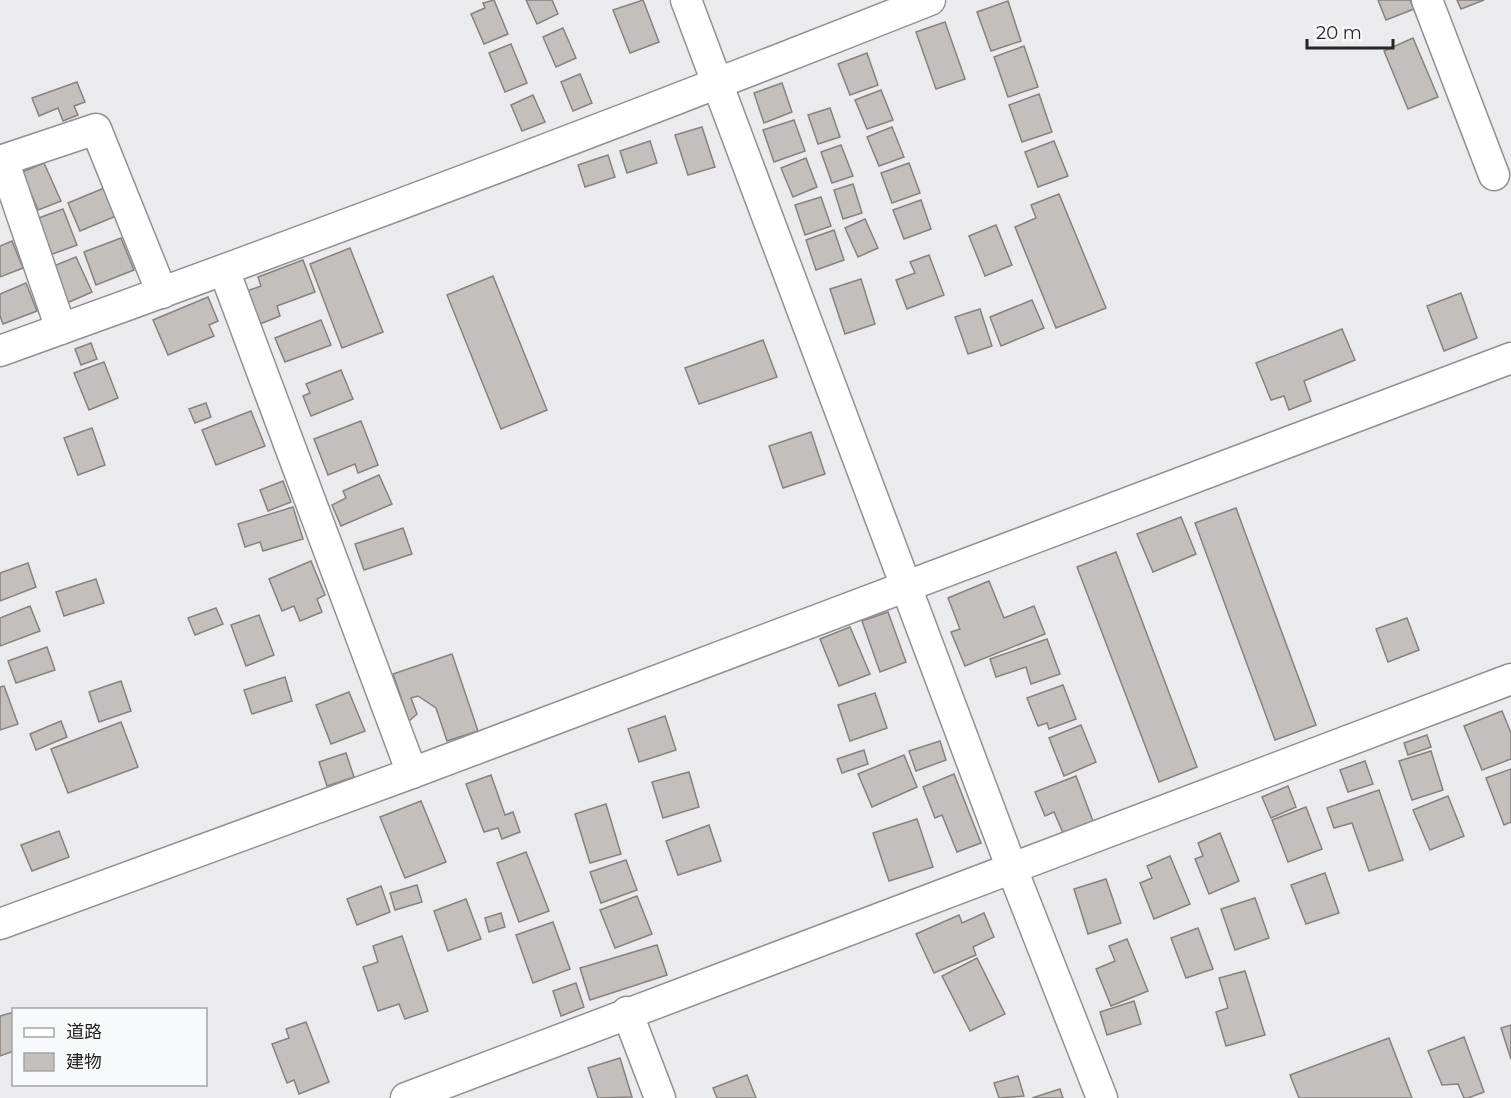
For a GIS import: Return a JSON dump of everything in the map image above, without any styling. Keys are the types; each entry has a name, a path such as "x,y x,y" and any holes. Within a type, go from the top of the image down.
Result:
{"street":[{"path":"686,0 908,585 1012,869 1102,1098"},
{"path":"0,351 224,270 718,84 930,0"},
{"path":"1427,0 1494,175"},
{"path":"61,329 3,160 96,129 162,293"},
{"path":"224,270 412,773"},
{"path":"0,924 412,773 1511,358"},
{"path":"406,1098 446,1091 627,1012 1012,869 1511,679"},
{"path":"627,1012 660,1098"}],"building":[{"path":"494,0 508,34 484,44 471,14 485,8 483,3"},
{"path":"526,0 552,0 558,14 537,24"},
{"path":"643,0 659,42 630,53 613,10"},
{"path":"1378,0 1410,0 1414,9 1386,20"},
{"path":"1457,0 1484,0 1461,9"},
{"path":"1008,1 1021,41 991,51 977,12"},
{"path":"945,22 965,79 936,89 916,32"},
{"path":"563,28 576,58 556,67 543,37"},
{"path":"1413,38 1438,97 1408,109 1384,51"},
{"path":"511,44 527,83 505,92 489,53"},
{"path":"1024,46 1038,87 1008,97 994,57"},
{"path":"867,53 878,85 850,95 838,64"},
{"path":"580,74 592,103 573,111 561,82"},
{"path":"77,82 85,102 74,106 78,115 63,121 58,108 39,116 32,98"},
{"path":"782,83 792,112 764,123 754,93"},
{"path":"881,90 893,120 867,129 855,100"},
{"path":"1039,94 1052,132 1022,142 1009,105"},
{"path":"533,95 545,122 522,131 511,105"},
{"path":"830,108 840,137 818,144 808,115"},
{"path":"794,120 805,151 774,162 763,130"},
{"path":"702,127 715,167 688,175 675,135"},
{"path":"892,127 904,157 879,166 867,137"},
{"path":"650,141 657,163 627,173 620,151"},
{"path":"1054,141 1068,176 1038,187 1025,152"},
{"path":"841,145 853,176 832,183 821,152"},
{"path":"608,155 615,177 585,187 578,165"},
{"path":"806,158 817,187 793,197 781,168"},
{"path":"44,163 61,201 38,210 22,172"},
{"path":"909,163 920,193 892,203 881,173"},
{"path":"853,184 862,213 843,219 834,190"},
{"path":"104,188 116,216 80,231 68,203"},
{"path":"1059,194 1106,308 1056,328 1015,227 1036,218 1031,205"},
{"path":"821,197 831,226 805,235 795,205"},
{"path":"921,200 931,229 904,239 893,210"},
{"path":"63,209 77,245 50,255 36,219"},
{"path":"865,219 878,248 858,257 845,228"},
{"path":"996,225 1012,265 985,276 969,236"},
{"path":"834,230 844,260 816,270 806,240"},
{"path":"121,238 134,270 96,285 84,252"},
{"path":"12,241 23,268 0,277 0,246"},
{"path":"350,248 383,332 342,348 310,264"},
{"path":"929,255 944,295 907,309 896,280 915,273 910,262"},
{"path":"76,257 92,292 67,303 46,269"},
{"path":"303,260 315,292 277,306 280,316 260,324 247,291 261,286 258,277"},
{"path":"493,276 547,410 501,429 447,295"},
{"path":"861,279 875,324 845,334 830,289"},
{"path":"26,283 37,311 3,324 0,316 0,294"},
{"path":"1461,293 1477,338 1444,351 1427,306"},
{"path":"208,297 218,321 209,325 214,336 168,355 153,320"},
{"path":"1032,300 1044,328 1001,346 990,317"},
{"path":"980,309 992,346 968,354 955,317"},
{"path":"321,320 331,345 285,362 275,338"},
{"path":"1342,329 1355,360 1304,381 1311,401 1289,410 1284,396 1271,400 1256,363"},
{"path":"763,340 777,377 699,404 685,368"},
{"path":"91,343 97,359 81,365 75,349"},
{"path":"104,362 118,398 89,410 74,373"},
{"path":"341,370 353,399 311,416 303,396 310,393 306,384"},
{"path":"206,403 211,417 195,423 189,409"},
{"path":"251,411 265,446 216,465 202,430"},
{"path":"361,421 378,465 358,473 355,464 328,475 314,439"},
{"path":"92,428 105,465 78,475 64,438"},
{"path":"811,432 825,474 783,488 769,446"},
{"path":"379,475 392,504 341,526 332,505 346,498 343,491"},
{"path":"283,481 291,502 268,511 260,490"},
{"path":"293,507 303,539 263,551 260,542 245,547 238,524"},
{"path":"1236,508 1316,725 1275,740 1195,523"},
{"path":"1181,517 1196,554 1153,572 1137,534"},
{"path":"403,528 412,554 364,570 355,544"},
{"path":"1116,552 1197,767 1159,782 1077,567"},
{"path":"311,561 325,595 317,599 322,612 300,621 294,606 282,611 269,579"},
{"path":"28,563 36,587 0,601 0,573"},
{"path":"96,579 104,603 64,616 56,592"},
{"path":"989,581 1004,618 1034,606 1045,634 965,666 951,632 960,629 948,598"},
{"path":"30,606 40,631 0,646 0,618"},
{"path":"216,608 223,624 195,635 188,618"},
{"path":"888,612 906,662 880,672 862,621"},
{"path":"259,615 274,655 246,666 231,625"},
{"path":"1407,618 1419,650 1388,662 1376,629"},
{"path":"850,627 870,674 839,686 820,639"},
{"path":"1047,639 1060,674 1031,684 1026,667 996,677 990,659"},
{"path":"47,647 55,670 16,683 8,661"},
{"path":"452,654 478,731 447,741 436,708 418,696 411,698 417,714 409,721 393,674"},
{"path":"285,677 292,701 252,714 244,690"},
{"path":"121,681 131,711 99,722 89,692"},
{"path":"1063,685 1076,719 1049,729 1047,723 1038,726 1027,698"},
{"path":"4,686 18,724 0,730 0,687"},
{"path":"349,692 365,731 331,744 316,705"},
{"path":"875,693 887,728 850,741 838,705"},
{"path":"1502,711 1511,733 1511,759 1482,770 1464,726"},
{"path":"665,716 676,750 639,762 628,729"},
{"path":"61,721 67,737 36,750 30,734"},
{"path":"121,722 138,767 68,793 51,749"},
{"path":"1081,725 1096,762 1064,776 1049,738"},
{"path":"1427,735 1431,747 1408,755 1404,743"},
{"path":"940,741 946,760 916,771 909,751"},
{"path":"864,750 868,764 842,773 837,759"},
{"path":"1431,751 1443,790 1412,800 1399,761"},
{"path":"346,753 354,777 327,786 319,762"},
{"path":"904,755 917,787 872,807 858,774"},
{"path":"1365,761 1373,784 1348,792 1340,770"},
{"path":"1511,769 1511,822 1504,825 1486,778"},
{"path":"689,772 699,807 663,818 652,782"},
{"path":"954,774 981,843 957,852 942,815 935,818 923,787"},
{"path":"491,775 505,815 513,812 520,832 502,839 498,828 484,832 466,784"},
{"path":"1076,776 1093,821 1063,833 1054,812 1045,816 1035,792"},
{"path":"1288,786 1296,807 1271,818 1262,797"},
{"path":"1379,790 1403,860 1369,871 1352,823 1334,828 1327,808"},
{"path":"1448,796 1464,836 1430,850 1413,810"},
{"path":"421,801 446,862 405,878 380,817"},
{"path":"606,804 621,854 590,863 575,814"},
{"path":"1306,807 1322,849 1288,862 1272,820"},
{"path":"917,819 933,867 889,881 873,833"},
{"path":"709,825 721,861 678,875 666,841"},
{"path":"59,831 69,857 32,871 21,845"},
{"path":"1220,833 1239,881 1209,894 1195,859 1203,856 1198,843"},
{"path":"526,852 549,911 519,922 497,863"},
{"path":"1170,856 1190,904 1154,919 1140,883 1152,878 1147,866"},
{"path":"626,860 637,890 601,903 590,872"},
{"path":"1325,873 1339,913 1306,924 1291,885"},
{"path":"1106,879 1121,923 1088,934 1074,889"},
{"path":"417,885 422,902 395,910 390,893"},
{"path":"381,886 390,912 357,925 347,899"},
{"path":"637,896 652,934 615,948 600,910"},
{"path":"1255,898 1269,938 1235,950 1221,909"},
{"path":"466,899 481,939 448,951 434,911"},
{"path":"501,913 505,927 489,932 485,918"},
{"path":"984,913 994,937 973,947 976,955 934,973 916,934 959,915 962,923"},
{"path":"553,922 570,969 533,983 516,935"},
{"path":"1198,928 1213,969 1186,978 1171,938"},
{"path":"402,936 428,1011 405,1019 399,1004 378,1011 363,967 378,962 373,946"},
{"path":"1127,939 1148,991 1111,1006 1096,969 1115,961 1109,946"},
{"path":"657,945 667,975 590,1000 580,968"},
{"path":"977,958 1005,1014 970,1031 942,976"},
{"path":"1245,971 1265,1035 1226,1046 1216,1012 1228,1008 1219,978"},
{"path":"576,983 584,1007 561,1016 553,991"},
{"path":"1134,1001 1141,1024 1107,1035 1100,1012"},
{"path":"12,1013 12,1052 0,1056 0,1016"},
{"path":"306,1022 329,1082 299,1094 294,1080 287,1083 272,1044 289,1038 286,1029"},
{"path":"1511,1025 1511,1059 1501,1028"},
{"path":"1464,1037 1484,1092 1468,1098 1464,1098 1458,1084 1442,1085 1428,1051"},
{"path":"1389,1038 1412,1098 1299,1098 1290,1075"},
{"path":"620,1058 632,1097 598,1098 588,1068"},
{"path":"747,1075 756,1098 717,1098 713,1088"},
{"path":"1018,1076 1024,1096 999,1098 994,1083"},
{"path":"1060,1089 1063,1098 1032,1098"}]}
